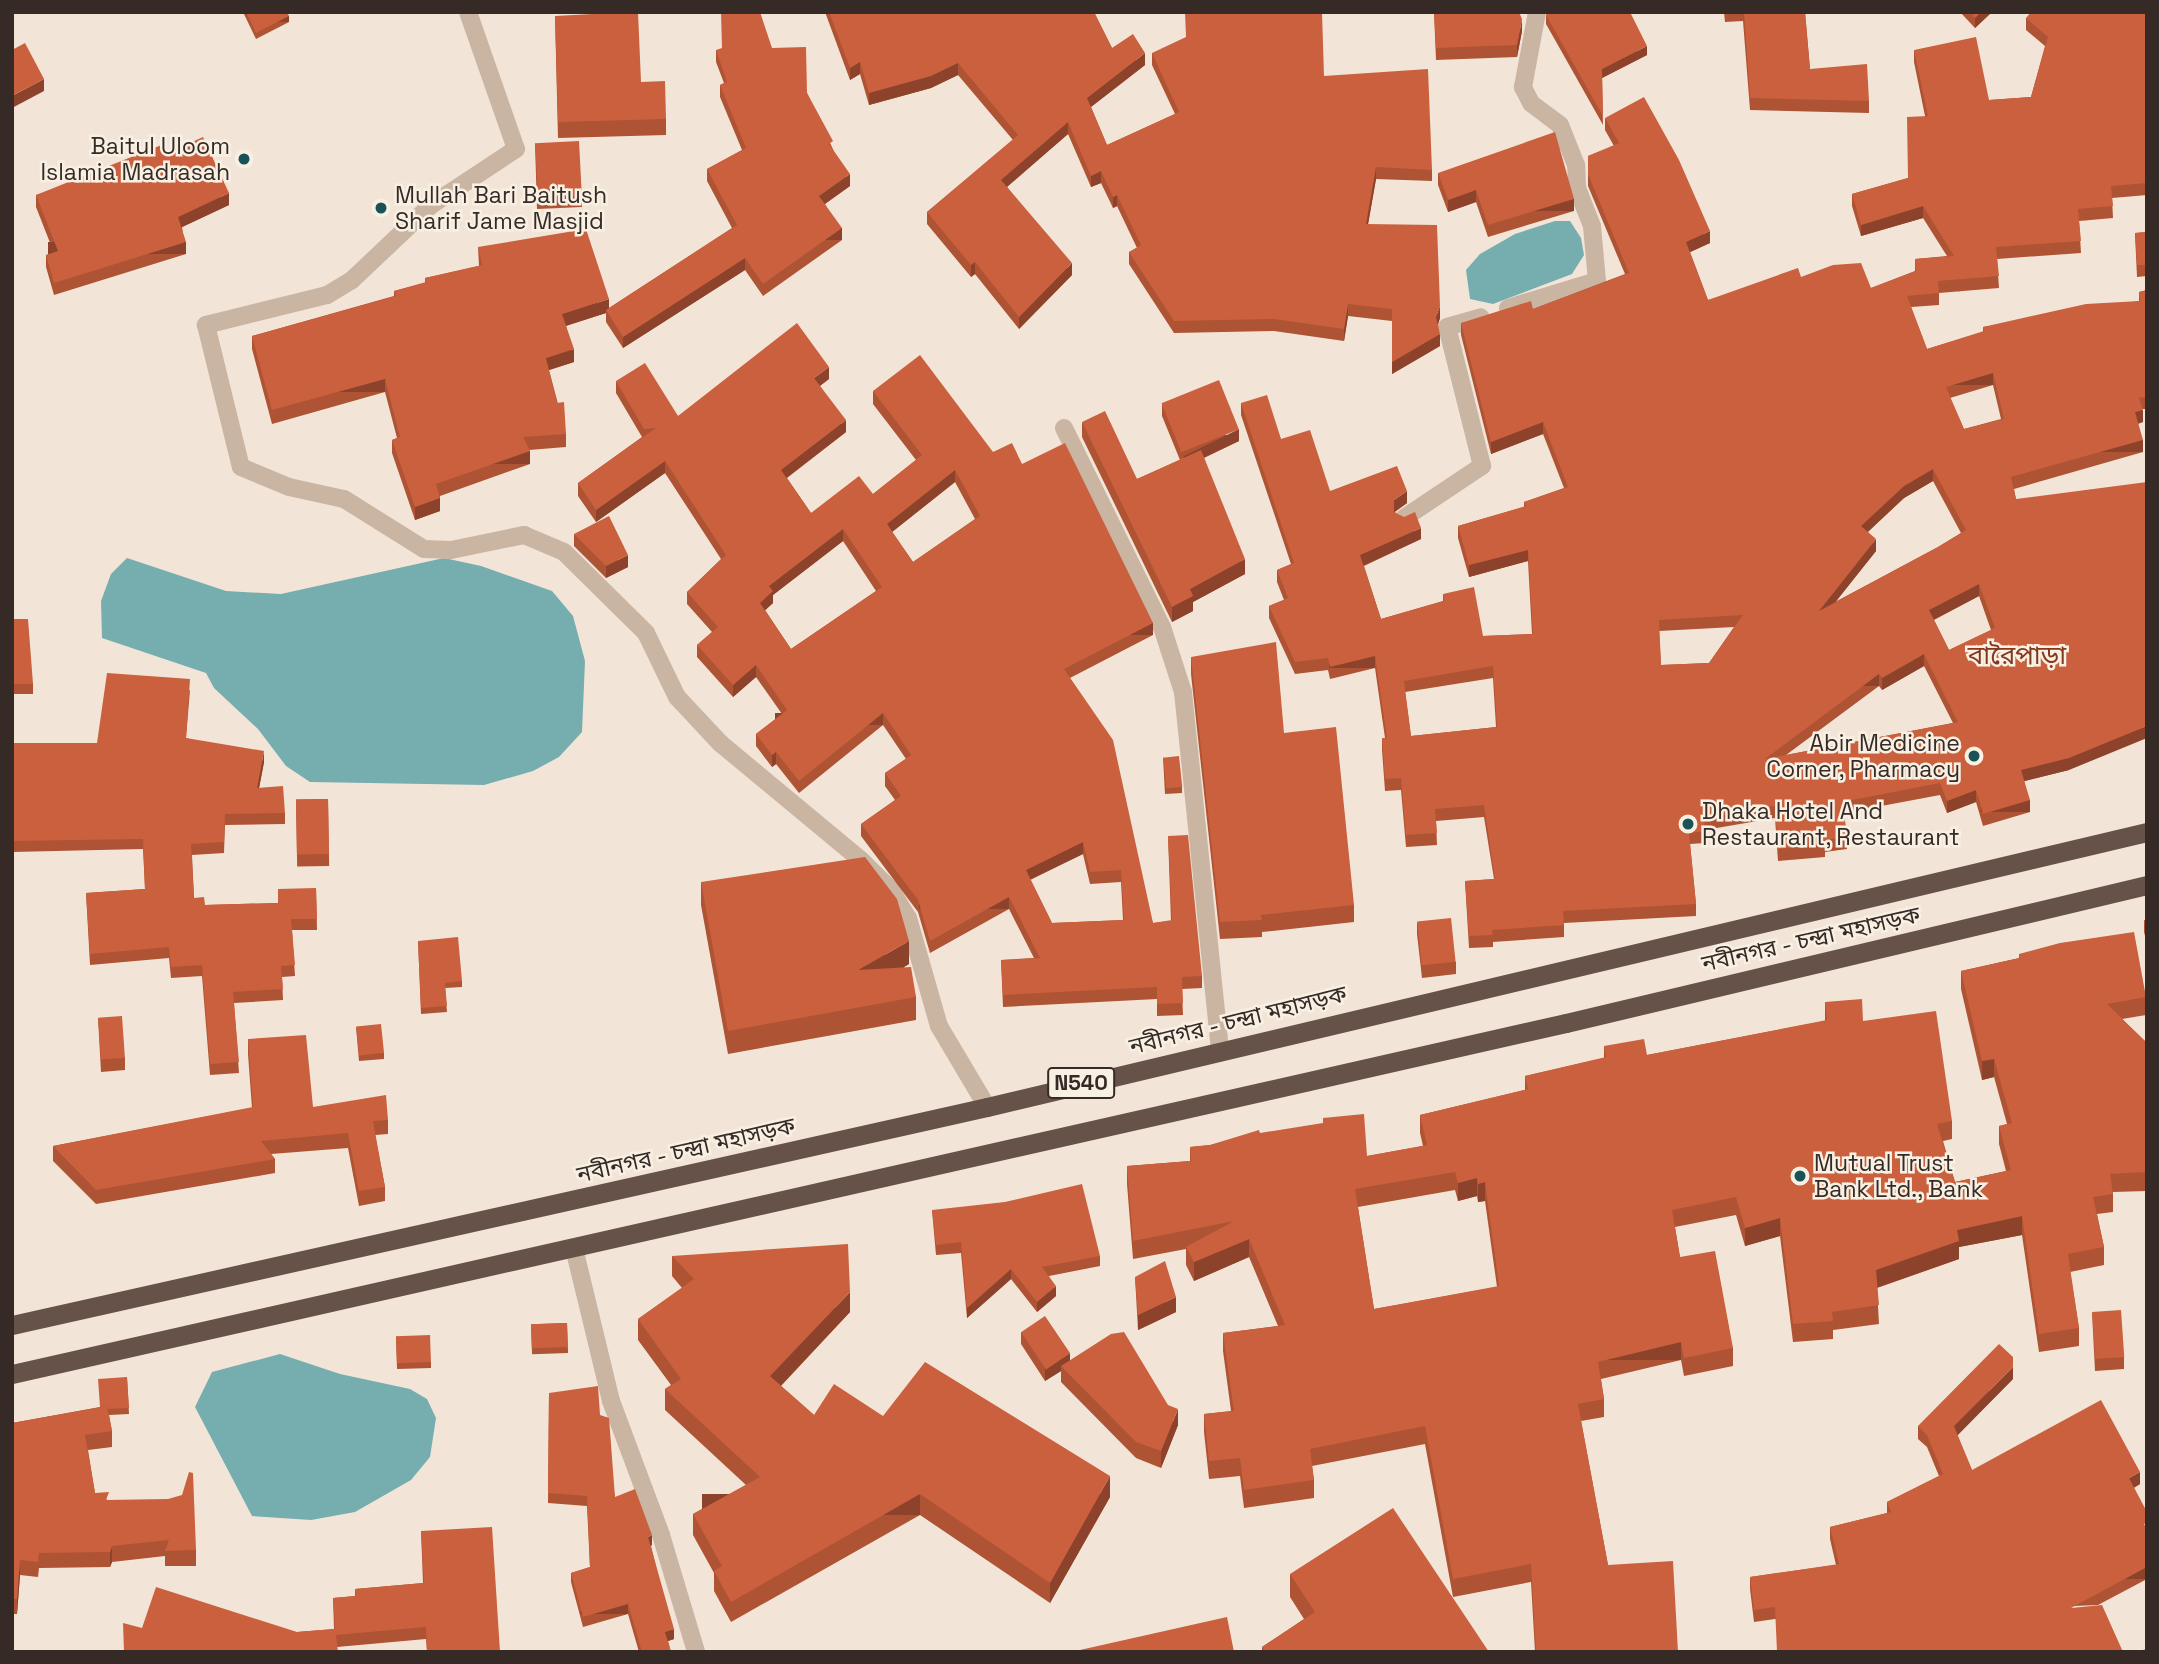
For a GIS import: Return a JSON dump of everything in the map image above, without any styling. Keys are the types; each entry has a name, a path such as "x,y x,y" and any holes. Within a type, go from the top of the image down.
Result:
{"highway":[{"name":"নবীনগর - চন্দ্রা মহাসড়ক","path":"12,1325 988,1107 1220,1048 2147,832"},
{"name":"নবীনগর - চন্দ্রা মহাসড়ক","path":"12,1374 1566,1023 2147,885"}],"street":[{"path":"468,12 516,149 430,206 352,280 327,295 206,325 241,467 289,487 344,499 424,549 451,550 524,535 564,552 646,633 677,697 720,743 861,860 891,890 908,918 939,1026 988,1107"},
{"path":"1404,518 1482,466 1447,327 1597,281 1592,226 1577,188 1576,165 1560,125 1531,103 1523,87 1537,12"},
{"path":"1064,428 1162,627 1183,692 1220,1048"},
{"path":"574,1248 611,1401 661,1535 696,1652"}],"water":[{"path":"1555,221 1570,221 1581,238 1584,255 1572,274 1493,304 1470,299 1466,270 1480,254 1515,234"},
{"path":"127,558 226,591 281,594 444,558 481,566 552,591 573,616 585,661 582,732 559,757 533,771 484,785 310,782 286,766 258,729 214,688 206,673 102,638 101,601 111,574"},
{"path":"280,1354 340,1374 410,1389 427,1399 436,1418 430,1457 411,1480 355,1512 311,1520 252,1516 195,1407 212,1372"}],"building":[{"path":"246,12 287,12 289,16 256,33"},
{"path":"638,12 641,82 665,81 666,119 558,122 555,16"},
{"path":"721,12 760,12 772,48 806,47 807,93 833,141 829,144 850,174 819,196 842,228 763,284 745,258 623,337 606,310 737,225 707,169 746,148 720,85 727,82 716,50 722,48"},
{"path":"829,12 1094,12 1112,48 1133,34 1145,53 1087,98 1107,145 1179,112 1152,53 1186,37 1185,12 1322,12 1324,76 1428,69 1432,170 1376,167 1366,224 1437,225 1440,306 1436,317 1440,334 1392,362 1392,309 1348,304 1344,329 1274,319 1174,321 1129,252 1141,245 1117,195 1113,197 1101,171 1091,176 1068,122 1001,180 1072,263 1019,317 975,262 971,265 927,212 1018,135 958,63 931,76 869,93 860,62 850,68"},
{"path":"1434,12 1519,12 1522,19 1517,45 1436,48"},
{"path":"1547,12 1630,12 1647,46 1602,69 1603,116 1546,15"},
{"path":"1744,12 1805,12 1810,69 1867,64 1869,101 1750,98"},
{"path":"1970,12 1981,12 1975,18"},
{"path":"2031,12 2147,12 2147,183 2111,186 2113,206 2078,209 2081,241 1996,247 1999,276 1938,281 1939,293 1907,296 1927,349 1984,331 1983,327 2086,304 2140,301 2139,292 2147,290 2147,397 2139,398 2143,410 2135,412 2143,440 2011,477 2016,499 2147,482 2147,726 2069,758 2021,770 2030,800 1983,814 1976,790 1947,801 1940,783 1842,802 1847,837 1824,840 1825,845 1778,849 1775,806 1704,818 1705,831 1689,833 1696,904 1563,911 1564,925 1492,930 1493,935 1469,936 1465,881 1495,879 1484,805 1435,809 1437,833 1406,835 1401,778 1385,779 1382,738 1387,738 1375,656 1330,667 1328,658 1295,662 1269,606 1288,598 1277,570 1294,563 1241,403 1267,395 1281,439 1310,430 1330,491 1397,466 1407,491 1394,500 1394,512 1404,517 1415,512 1421,528 1360,555 1381,619 1444,601 1443,594 1474,587 1483,636 1533,634 1528,550 1469,565 1458,526 1526,506 1524,502 1568,487 1543,422 1491,442 1461,323 1531,301 1533,309 1629,273 1588,174 1588,156 1619,143 1605,118 1644,97 1679,160 1710,231 1686,242 1708,300 1798,268 1801,277 1833,265 1861,263 1871,288 1916,271 1915,259 1954,256 1923,206 1861,225 1852,194 1908,178 1907,117 1928,116 1914,50 1976,37 1989,100 2031,97 2048,37 2026,18","holes":["1993,373 2004,419 1964,429 1946,387","1933,469 1966,530 1819,611 1876,539 1861,526 1904,486","1979,584 1995,628 1949,650 1929,610","1743,615 1709,663 1661,665 1659,620","1924,654 1958,722 1765,759 1879,674 1882,678","1493,666 1497,727 1411,736 1404,681"]},
{"path":"25,43 44,79 12,96 12,50"},
{"path":"1555,132 1574,199 1488,225 1476,190 1448,200 1438,173"},
{"path":"203,137 229,193 178,217 186,242 54,283 46,255 58,251 36,195 164,144 168,153"},
{"path":"579,141 582,196 538,198 535,143"},
{"path":"586,229 609,299 562,314 574,349 546,358 557,403 564,402 566,434 523,437 530,451 436,484 440,498 415,507 392,440 400,437 385,379 272,410 252,336 396,296 394,291 426,282 425,278 482,265 478,247"},
{"path":"2147,232 2147,265 2137,265 2135,233"},
{"path":"797,323 829,367 814,378 846,420 781,470 811,513 859,476 873,494 922,455 873,391 920,355 993,452 1012,443 1022,464 1065,443 1153,623 1064,669 1113,740 1153,923 1172,920 1168,836 1188,835 1202,976 1182,977 1183,1003 1157,1004 1157,987 1003,995 1001,960 1040,958 1009,897 930,941 918,900 861,824 901,796 885,773 911,755 883,713 799,781 776,752 772,755 756,734 787,710 756,665 733,685 697,645 718,627 687,592 726,555 665,461 596,510 578,483 656,428 644,429 616,381 645,363 678,416","holes":["955,470 980,516 913,562 887,524","843,529 882,587 791,649 760,603 773,591 769,586","1083,842 1090,872 1121,870 1124,920 1052,923 1026,870"]},
{"path":"1219,380 1239,429 1181,452 1162,403"},
{"path":"1105,411 1137,479 1201,450 1245,559 1190,589 1193,596 1172,607 1082,422"},
{"path":"609,516 628,555 606,566 574,534"},
{"path":"12,619 28,619 33,684 12,684"},
{"path":"1276,642 1284,733 1336,727 1354,905 1261,915 1262,920 1220,922 1191,657"},
{"path":"107,673 190,679 186,738 264,751 257,788 283,786 285,813 225,814 224,842 191,844 194,898 204,897 205,905 278,903 278,889 316,888 317,919 291,919 295,965 281,966 283,989 233,992 239,1062 210,1064 202,965 171,967 169,947 90,954 86,893 145,889 143,839 12,841 12,743 97,743"},
{"path":"1179,756 1182,787 1166,789 1163,758"},
{"path":"328,799 329,854 297,855 296,800"},
{"path":"865,857 897,899 909,941 858,970 911,967 916,997 728,1031 701,882"},
{"path":"1451,918 1456,962 1422,965 1417,922"},
{"path":"2134,932 2146,997 2107,1004 2147,1043 2147,1172 2110,1174 2113,1194 2093,1197 2104,1247 2068,1254 2079,1328 2039,1334 2022,1216 1957,1230 1959,1241 1876,1270 1879,1305 1832,1312 1833,1321 1793,1324 1780,1218 1745,1228 1736,1197 1672,1210 1680,1257 1715,1251 1733,1348 1684,1358 1681,1342 1598,1362 1604,1399 1578,1404 1608,1565 1673,1561 1678,1652 1536,1652 1531,1564 1453,1579 1425,1426 1310,1449 1314,1480 1244,1490 1240,1458 1209,1461 1204,1414 1234,1411 1223,1333 1285,1325 1249,1239 1194,1262 1186,1247 1234,1221 1133,1241 1127,1166 1191,1161 1190,1147 1210,1145 1259,1130 1260,1133 1323,1123 1323,1118 1364,1114 1367,1156 1427,1145 1420,1115 1528,1089 1525,1076 1606,1057 1604,1046 1644,1039 1647,1055 1827,1020 1825,1002 1862,999 1863,1021 1936,1011 1952,1121 1937,1124 1955,1182 2011,1170 1999,1126 2012,1123 1994,1059 1982,1061 1961,971 2020,958 2019,954 2060,943","holes":["1455,1172 1458,1183 1477,1178 1478,1184 1485,1182 1499,1286 1374,1309 1355,1189"]},
{"path":"458,937 462,981 445,983 447,1006 421,1008 418,941"},
{"path":"122,1016 125,1058 101,1060 98,1018"},
{"path":"381,1024 384,1053 359,1055 356,1027"},
{"path":"306,1035 313,1107 386,1095 388,1120 373,1121 385,1187 359,1191 348,1133 261,1141 275,1159 96,1190 53,1146 253,1107 248,1039"},
{"path":"1082,1184 1100,1256 1042,1267 1056,1286 1037,1302 1011,1269 967,1308 961,1242 936,1245 932,1210 1005,1202"},
{"path":"848,1244 850,1292 770,1376 814,1415 834,1384 883,1416 925,1362 1110,1476 1050,1583 920,1494 731,1602 714,1571 722,1566 693,1514 760,1477 665,1389 681,1379 638,1319 694,1279 672,1256"},
{"path":"1165,1261 1176,1297 1138,1315 1135,1277"},
{"path":"2121,1310 2124,1357 2095,1359 2092,1312"},
{"path":"1045,1316 1070,1353 1046,1370 1021,1332"},
{"path":"567,1323 568,1347 532,1348 531,1324"},
{"path":"1124,1332 1168,1405 1178,1409 1161,1451 1136,1442 1061,1366 1111,1334"},
{"path":"430,1335 431,1362 397,1363 396,1336"},
{"path":"1999,1344 2013,1357 2013,1367 1954,1426 1972,1470 2101,1400 2140,1472 2129,1478 2147,1512 2147,1523 2144,1524 2147,1529 2147,1567 2071,1608 2102,1605 2123,1652 1777,1652 1775,1607 1754,1610 1750,1577 1839,1564 1830,1527 1891,1512 1887,1502 1943,1474 1927,1435 1918,1426"},
{"path":"127,1377 129,1408 100,1407 98,1379"},
{"path":"598,1386 600,1415 609,1418 615,1497 635,1489 652,1535 648,1537 674,1629 665,1632 671,1652 642,1652 628,1604 583,1617 571,1573 590,1567 587,1496 548,1493 549,1393"},
{"path":"107,1406 112,1431 85,1435 95,1493 109,1492 106,1500 168,1499 182,1495 189,1472 193,1473 196,1550 165,1551 169,1540 112,1546 110,1552 39,1553 38,1562 20,1560 17,1599 12,1599 12,1423"},
{"path":"1393,1508 1489,1652 1265,1652 1262,1647 1315,1612 1290,1574"},
{"path":"492,1527 500,1652 427,1652 426,1627 336,1635 338,1652 124,1652 123,1623 142,1628 156,1587 297,1632 335,1629 333,1598 356,1596 355,1589 424,1583 421,1531"},
{"path":"1227,1617 1234,1652 1071,1652"}],"place":[{"name":"Baitul Uloom Islamia Madrasah","path":"244,159"},
{"name":"Mullah Bari Baitush Sharif Jame Masjid","path":"381,208"},
{"name":"Abir Medicine Corner, Pharmacy","path":"1974,756"},
{"name":"Dhaka Hotel And Restaurant, Restaurant","path":"1688,824"},
{"name":"Mutual Trust Bank Ltd., Bank","path":"1800,1176"}],"district":[{"name":"বারৈপাড়া","path":"2017,656"}]}
